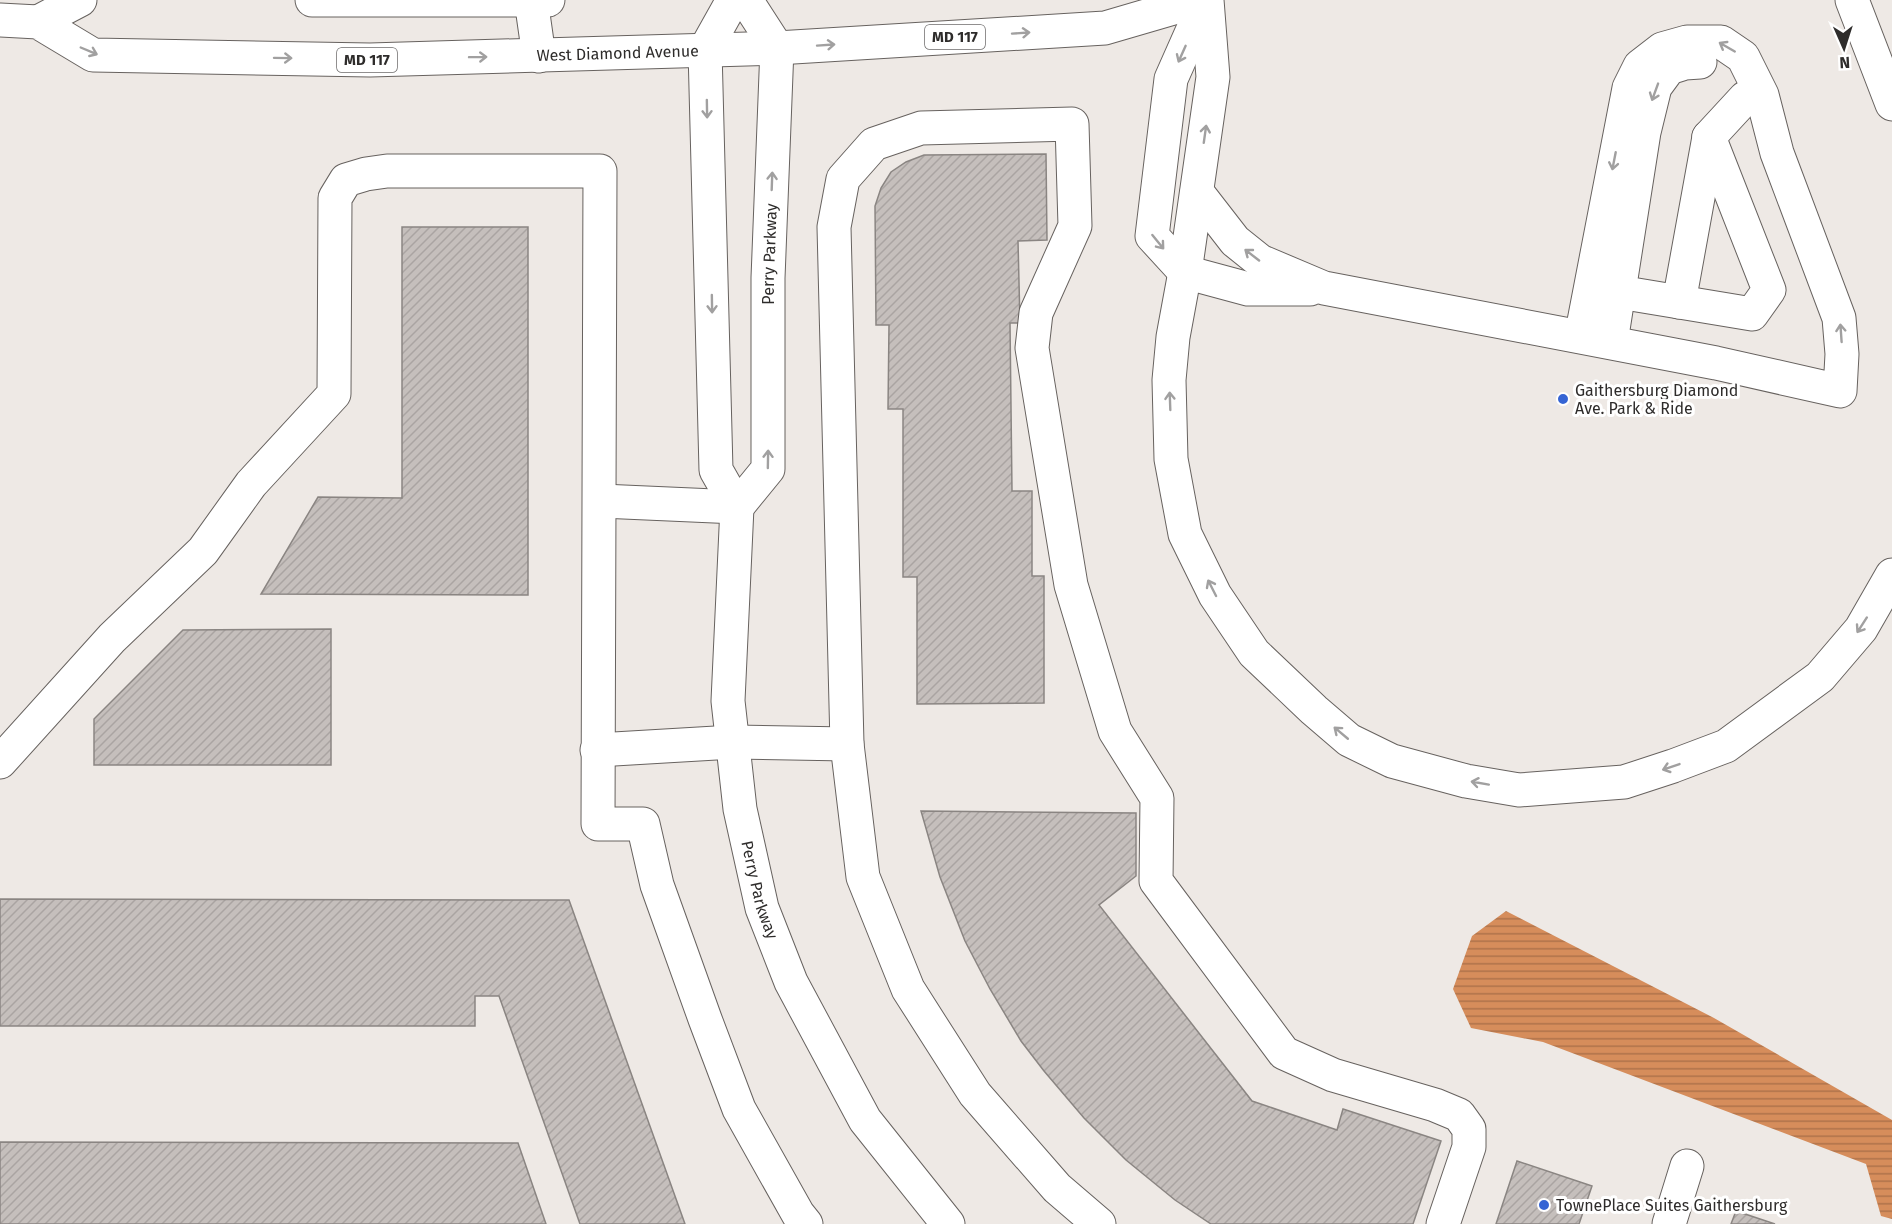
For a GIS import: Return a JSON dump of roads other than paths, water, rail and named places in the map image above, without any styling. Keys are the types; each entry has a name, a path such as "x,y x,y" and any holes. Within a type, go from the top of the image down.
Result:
{"main road":[{"path":"37,11 80,0"},
{"path":"312,0 536,0 539,56"},
{"path":"733,0 705,50 716,470 737,507"},
{"path":"746,0 777,48"},
{"name":"West Diamond Avenue","path":"0,20 37,11 93,55 370,60 777,48 1105,28 1201,0"},
{"path":"1206,0 1213,77 1185,272 1173,337 1169,380 1171,459 1185,534 1215,595 1254,653 1314,711 1349,740 1392,761 1466,781 1519,790 1624,782 1726,746 1820,677 1861,629 1892,574"},
{"path":"1206,0 1171,79 1152,236 1185,272 1248,289 1324,288"},
{"path":"1852,0 1888,94 1892,116"},
{"path":"1197,192 1235,241 1260,261 1324,288 1596,339 1840,391 1842,354 1839,318 1777,153 1762,95 1743,57 1721,42 1687,42 1662,49 1640,66 1629,88 1623,112 1596,339"},
{"name":"Perry Parkway","path":"777,48 768,278 768,469 737,507 728,701 740,809 762,908 791,982 866,1120 948,1224"},
{"path":"1596,339 1619,292 1644,132 1655,87 1669,68 1685,63 1705,62 1723,69 1752,108 1777,153"},
{"path":"1678,302 1709,137 1745,98"},
{"path":"1099,1224 1057,1188 975,1094 908,989 863,877 847,744 834,227 843,179 874,144 921,128 1072,124 1075,226 1036,313 1032,348 1071,585 1115,731 1157,798 1156,881 1284,1053 1333,1075 1435,1105 1459,1115 1470,1129 1469,1147 1443,1224"},
{"path":"1619,292 1752,314 1769,290 1709,137"},
{"path":"0,762 112,638 203,551 251,484 334,394 335,198 346,180 387,171 600,171 598,824 642,824 657,885 739,1109 798,1214 806,1224"},
{"path":"600,501 737,507"},
{"path":"597,750 733,742 847,744"},
{"path":"1669,1224 1687,1166"}],"place":[{"name":"Gaithersburg Diamond Ave. Park & Ride","path":"1563,399"},
{"name":"TownePlace Suites Gaithersburg","path":"1544,1205"}]}
